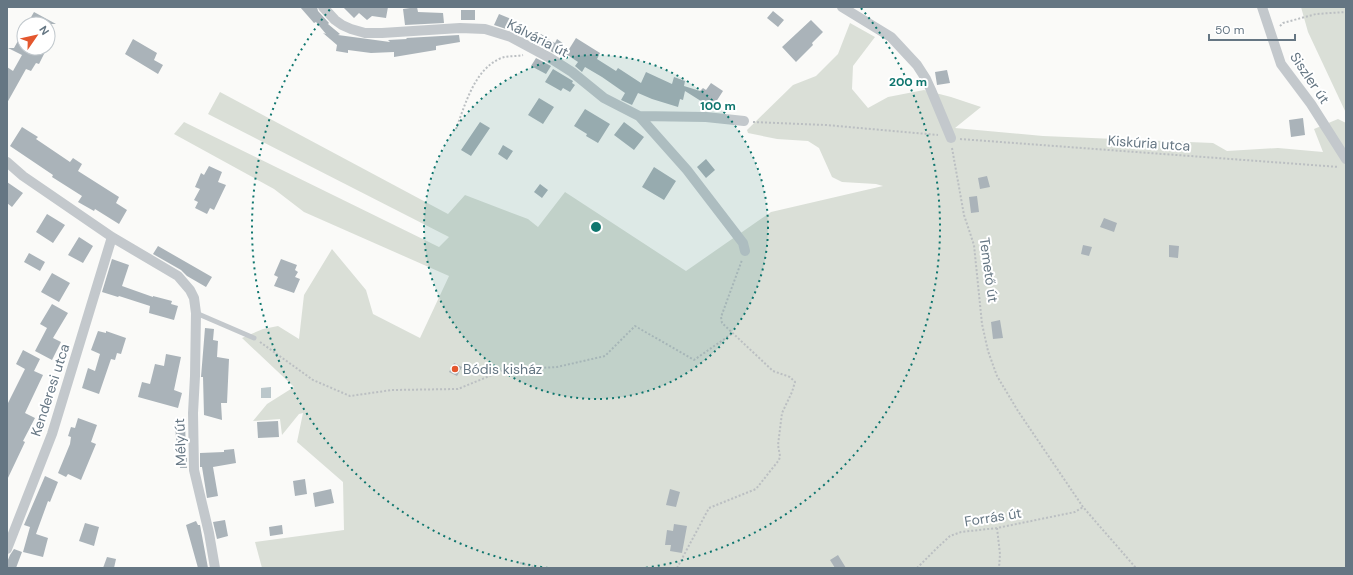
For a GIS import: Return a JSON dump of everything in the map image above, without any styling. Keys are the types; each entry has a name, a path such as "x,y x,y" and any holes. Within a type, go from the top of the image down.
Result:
{"street":[{"name":"Kálvária út","path":"322,7 342,25 351,30 365,33 460,28 485,29 511,37 531,47 572,72 604,98 639,116 687,170 744,247"},
{"path":"842,7 891,37 917,65 926,79 951,138"},
{"name":"Siszler út","path":"1262,7 1281,64 1311,104 1346,159"},
{"name":"Kálvária út","path":"639,116 706,117 744,121"},
{"name":"Mély út","path":"7,162 23,176 112,237 178,276 190,290 194,298 196,313 193,413 194,470 209,533 215,568"},
{"name":"Kenderesi utca","path":"7,549 52,434 112,237"}],"lane":[{"path":"196,313 254,338"}],"path":[{"path":"1277,30 1283,23 1316,14 1346,12"},
{"path":"456,129 476,81 484,71 498,59 507,56 522,56 531,47"},
{"name":"Kiskúria utca","path":"744,121 864,128 934,134 951,138 1346,168"},
{"name":"Temető út","path":"951,138 964,215 974,245 982,324 988,351 997,376 1018,411 1083,507 1136,568"},
{"path":"677,568 709,508 756,489 779,460 780,456 778,445 782,413 795,382 790,377 773,371 722,323 721,317 744,247"},
{"path":"254,338 313,380 350,396 392,390 458,389 504,370 557,366 605,356 635,326 694,360 733,333"},
{"name":"Forrás út","path":"917,568 950,536 961,532 997,528 1075,512 1083,507"},
{"path":"997,528 1000,554 999,568"},
{"path":"520,563 537,568"}],"shaded area":[{"path":"1301,7 1346,7 1346,113 1308,32"},
{"path":"850,23 875,37 853,66 852,89 868,108 888,97 924,90 981,107 955,128 1043,136 1213,143 1227,151 1278,148 1323,152 1314,129 1338,119 1346,123 1346,568 262,568 255,542 344,530 343,482 297,442 303,413 299,414 282,435 280,419 253,421 267,404 294,387 242,338 263,329 278,326 299,339 304,295 332,249 366,290 373,314 420,338 449,276 304,212 274,189 174,134 184,122 439,247 449,237 208,114 220,92 448,214 465,195 528,219 538,227 565,192 686,271 771,212 883,186 876,184 842,182 832,177 819,148 808,141 777,139 748,133 747,130 793,85 816,76 838,54"},
{"path":"271,387 271,398 261,398 261,388"}],"building":[{"path":"300,7 317,7 318,11 329,23 328,24 340,34 338,35 390,42 388,40 459,35 460,42 436,46 436,50 394,57 394,52 371,53 348,50 348,53 336,51 337,45 323,33 326,34"},
{"path":"343,7 388,7 386,18 372,16 367,20 359,13 354,18"},
{"path":"417,7 418,12 443,13 444,23 405,25 403,9"},
{"path":"461,10 475,10 475,20 461,20"},
{"path":"773,11 784,20 778,27 767,18"},
{"path":"34,12 41,16 32,16"},
{"path":"499,14 511,19 506,29 494,25"},
{"path":"811,20 823,32 812,43 813,45 796,62 782,47"},
{"path":"541,34 555,43 557,39 564,44 558,55 535,43"},
{"path":"576,38 600,53 597,59 616,71 618,68 641,83 646,72 672,84 674,77 685,81 684,86 700,91 703,88 706,90 711,83 723,91 712,108 685,91 683,100 680,99 678,107 638,93 632,105 621,100 625,93 602,77 585,67 582,72 575,66 578,62 566,54"},
{"path":"133,39 157,53 154,60 163,65 158,74 125,54"},
{"path":"16,44 16,52 8,48 14,48"},
{"path":"21,56 43,56 39,64 36,63 31,71 26,69 7,103 7,67 13,71"},
{"path":"536,58 551,66 546,74 531,66"},
{"path":"553,69 573,81 572,83 575,85 570,92 563,88 561,91 545,82"},
{"path":"947,70 950,83 937,85 935,72"},
{"path":"539,98 554,107 543,124 528,115"},
{"path":"585,109 610,124 598,143 586,136 587,134 574,126"},
{"path":"1303,118 1305,135 1291,137 1289,120"},
{"path":"480,122 490,128 471,156 461,150"},
{"path":"624,122 644,137 634,150 614,135"},
{"path":"22,127 38,137 36,139 70,162 73,158 82,164 78,171 119,197 116,203 127,210 119,224 95,209 94,211 78,202 82,196 52,177 53,175 10,146"},
{"path":"503,145 513,151 507,160 498,154"},
{"path":"706,159 715,170 706,178 697,167"},
{"path":"209,166 222,172 218,182 226,185 214,210 210,208 207,214 195,208 198,202 194,200 200,189 195,187 201,173 204,175"},
{"path":"654,167 676,181 664,200 642,187"},
{"path":"987,176 990,187 980,189 978,178"},
{"path":"7,182 23,193 12,207 7,203"},
{"path":"540,184 548,190 542,198 534,192"},
{"path":"977,196 979,212 971,213 969,197"},
{"path":"47,214 65,225 53,243 36,232"},
{"path":"1104,218 1117,223 1114,232 1100,227"},
{"path":"79,237 93,246 83,263 68,255"},
{"path":"1083,245 1092,247 1089,256 1081,254"},
{"path":"1169,245 1179,246 1178,258 1169,257"},
{"path":"158,246 212,277 206,287 187,276 181,270 153,254"},
{"path":"29,253 45,262 40,271 24,262"},
{"path":"112,259 129,265 122,286 153,297 172,301 171,304 178,306 174,320 149,313 150,306 102,292"},
{"path":"281,259 297,265 295,270 298,272 295,277 300,279 294,293 274,286 278,277 274,275"},
{"path":"52,273 70,283 59,302 41,292"},
{"path":"52,304 68,313 53,338 61,342 52,360 35,351 47,328 40,324"},
{"path":"1000,320 1003,338 993,339 991,322"},
{"path":"205,328 214,329 213,340 218,341 217,357 229,359 227,403 221,403 222,420 204,415 203,377 201,377"},
{"path":"98,331 106,333 106,331 126,338 121,354 117,353 115,360 111,359 99,394 82,388 88,368 95,371 100,354 91,350"},
{"path":"23,350 40,359 34,371 43,375 25,413 35,418 23,441 25,442 7,480 7,405 25,369 16,364"},
{"path":"166,354 181,357 174,390 182,393 178,408 138,397 142,382 150,384 155,364 164,366"},
{"name":"Bódis kisház","path":"454,363 462,367 457,376 449,372"},
{"path":"78,418 97,425 91,442 96,444 81,480 68,474 66,477 58,473 70,444 71,437 68,436 71,427 75,428"},
{"path":"278,421 279,437 258,438 257,422"},
{"path":"175,424 185,424 186,451 177,451"},
{"path":"234,449 236,463 213,467 218,496 207,498 202,467 200,467 200,453 224,452 224,450"},
{"path":"187,454 187,468 180,468 179,455"},
{"path":"45,476 58,482 50,502 48,501 36,534 48,538 43,557 23,552 30,527 24,525"},
{"path":"305,479 307,494 295,496 293,481"},
{"path":"331,489 334,503 315,507 313,493"},
{"path":"670,489 680,492 676,507 666,505"},
{"path":"225,520 228,536 217,539 213,522"},
{"path":"196,521 198,525 200,525 208,568 198,568 186,525"},
{"path":"85,523 99,527 94,546 79,541"},
{"path":"674,524 687,526 682,553 670,551 671,545 665,545 667,530 673,531"},
{"path":"282,525 283,534 270,536 269,527"},
{"path":"14,549 22,552 16,568 7,568 7,562"},
{"path":"838,555 846,568 835,568 830,560"},
{"path":"107,557 116,559 114,568 103,568"}],"place":[{"name":"Bódis kisház","path":"455,369"}]}
